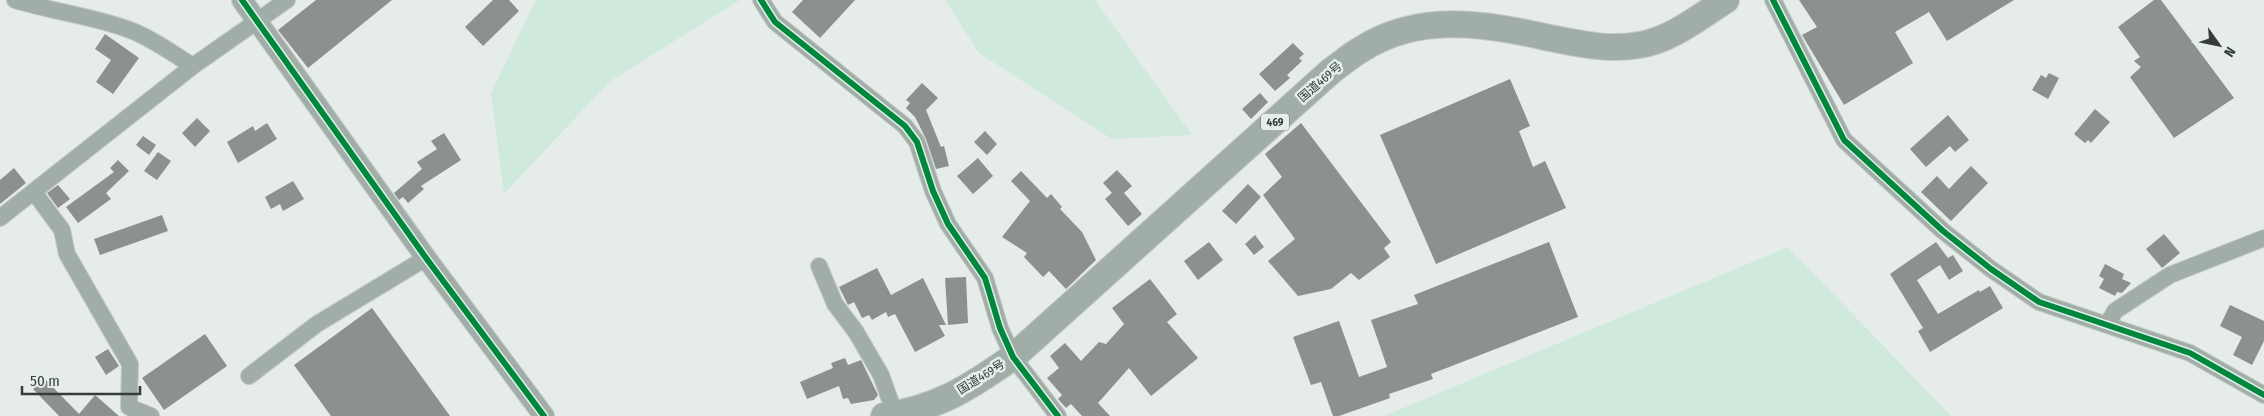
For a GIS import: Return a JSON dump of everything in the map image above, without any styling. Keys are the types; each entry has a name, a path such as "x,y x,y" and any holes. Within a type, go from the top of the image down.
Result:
{"highway":[{"name":"国道469号","path":"889,415 942,409 1013,357 1331,71 1362,48 1409,29 1459,23 1515,30 1580,44 1614,48 1640,45 1682,28 1726,0"}],"street":[{"path":"15,0 38,8 82,15 132,30 193,66"},
{"path":"242,0 426,258 544,416"},
{"path":"0,218 193,66 287,0"},
{"path":"761,0 774,22 905,126 918,142 933,191 948,224 985,278 1000,328 1013,357 1058,416"},
{"path":"1773,0 1844,140 1943,231 2039,302 2190,353 2264,395"},
{"path":"34,192 62,230 67,254 130,364 126,411 151,416"},
{"path":"2107,325 2115,311 2170,275 2264,238"},
{"path":"249,376 317,324 426,258"},
{"path":"820,266 835,304 856,332 881,375 889,415"}],"green space":[{"path":"536,0 740,0 609,82 504,194 491,93"},
{"path":"945,0 1095,0 1192,135 1112,139 979,53"},
{"path":"1788,247 1951,416 1384,416"}],"building":[{"path":"316,0 392,0 308,68 278,30"},
{"path":"493,0 509,0 519,11 483,46 465,27"},
{"path":"803,0 855,0 820,38 792,12"},
{"path":"1799,0 2014,0 1947,41 1929,12 1895,32 1913,63 1844,105 1802,35 1817,27"},
{"path":"2154,0 2161,0 2234,98 2174,138 2130,77 2141,67 2134,61 2140,57 2118,27"},
{"path":"105,34 139,58 113,94 96,82 111,60 95,49"},
{"path":"1293,43 1304,54 1299,58 1302,61 1287,75 1290,78 1275,91 1259,74"},
{"path":"2049,73 2059,78 2048,99 2032,90 2041,75 2046,78"},
{"path":"1510,79 1530,126 1519,131 1533,167 1545,161 1566,208 1436,264 1380,135"},
{"path":"922,83 938,98 926,110 941,147 944,146 949,166 936,169 926,139 915,117 906,108 910,103 906,100"},
{"path":"1260,93 1268,102 1251,119 1242,109"},
{"path":"2095,109 2110,122 2091,143 2088,140 2085,143 2074,134"},
{"path":"1948,115 1969,140 1955,152 1950,146 1926,167 1910,149"},
{"path":"197,118 210,131 195,147 182,133"},
{"path":"267,123 277,139 238,163 227,142 253,126 255,131"},
{"path":"1301,123 1391,242 1384,248 1390,257 1359,280 1351,273 1331,289 1298,296 1268,261 1295,239 1263,195 1282,177 1265,154"},
{"path":"985,131 997,144 987,155 974,142"},
{"path":"444,133 461,160 421,186 424,189 408,203 403,197 399,200 394,193 422,169 417,162 437,149 431,141"},
{"path":"143,136 156,145 149,155 136,145"},
{"path":"158,152 171,161 157,180 144,171"},
{"path":"978,158 993,176 973,194 957,176"},
{"path":"118,160 129,171 106,193 111,199 78,223 66,207 114,172 110,168"},
{"path":"1971,166 1988,183 1951,221 1921,192 1937,176 1949,189"},
{"path":"14,168 26,183 0,204 0,180"},
{"path":"1117,170 1132,186 1124,193 1142,214 1128,226 1105,199 1112,193 1103,183"},
{"path":"1021,171 1047,198 1051,194 1062,207 1060,209 1082,232 1096,260 1066,289 1049,271 1043,277 1024,257 1027,253 1002,237 1030,201 1011,181"},
{"path":"293,181 304,199 283,211 280,204 271,209 265,197"},
{"path":"1248,184 1261,197 1236,224 1222,211"},
{"path":"58,185 70,199 58,208 47,193"},
{"path":"162,215 168,231 100,255 94,239"},
{"path":"2164,234 2180,253 2162,268 2146,249"},
{"path":"1255,235 1264,247 1254,255 1245,244"},
{"path":"1209,242 1223,260 1198,280 1184,261"},
{"path":"1549,242 1578,317 1431,374 1433,379 1389,394 1390,398 1339,416 1333,416 1321,382 1311,385 1293,337 1339,321 1359,377 1387,367 1371,320 1418,304 1414,295"},
{"path":"1936,242 1948,258 1953,255 1963,271 1949,280 1940,265 1917,280 1938,314 1979,290 1980,292 1990,286 2003,308 1930,352 1918,331 1923,328 1890,274"},
{"path":"2105,264 2124,274 2122,279 2131,283 2122,293 2117,292 2115,296 2099,288 2104,279 2099,276"},
{"path":"877,268 891,295 923,278 946,325 939,325 945,336 915,352 895,314 888,317 886,312 872,320 869,315 862,318 854,302 848,305 839,287"},
{"path":"966,277 968,323 948,325 945,278"},
{"path":"1150,279 1177,314 1167,322 1198,358 1151,396 1129,368 1098,403 1110,416 1082,416 1071,404 1066,408 1058,399 1062,395 1047,378 1059,368 1050,356 1065,343 1081,361 1099,342 1106,344 1124,324 1112,308"},
{"path":"2230,305 2264,321 2264,341 2252,365 2233,355 2242,337 2220,326"},
{"path":"372,308 450,416 331,416 294,365"},
{"path":"205,334 227,366 164,410 142,378"},
{"path":"108,349 119,366 106,375 95,357"},
{"path":"845,358 848,365 861,360 878,395 874,400 851,404 848,398 843,399 839,386 807,399 800,382 833,368 831,363"},
{"path":"44,378 79,414 95,395 119,416 59,416 33,389"}],"cycle path":[{"path":"242,0 426,258 544,416"},
{"path":"761,0 775,22 905,126 917,142 933,191 948,224 985,278 1000,328 1013,357 1058,416"},
{"path":"1773,0 1844,140 1943,231 1991,269 2039,302 2190,353 2264,395"}]}
